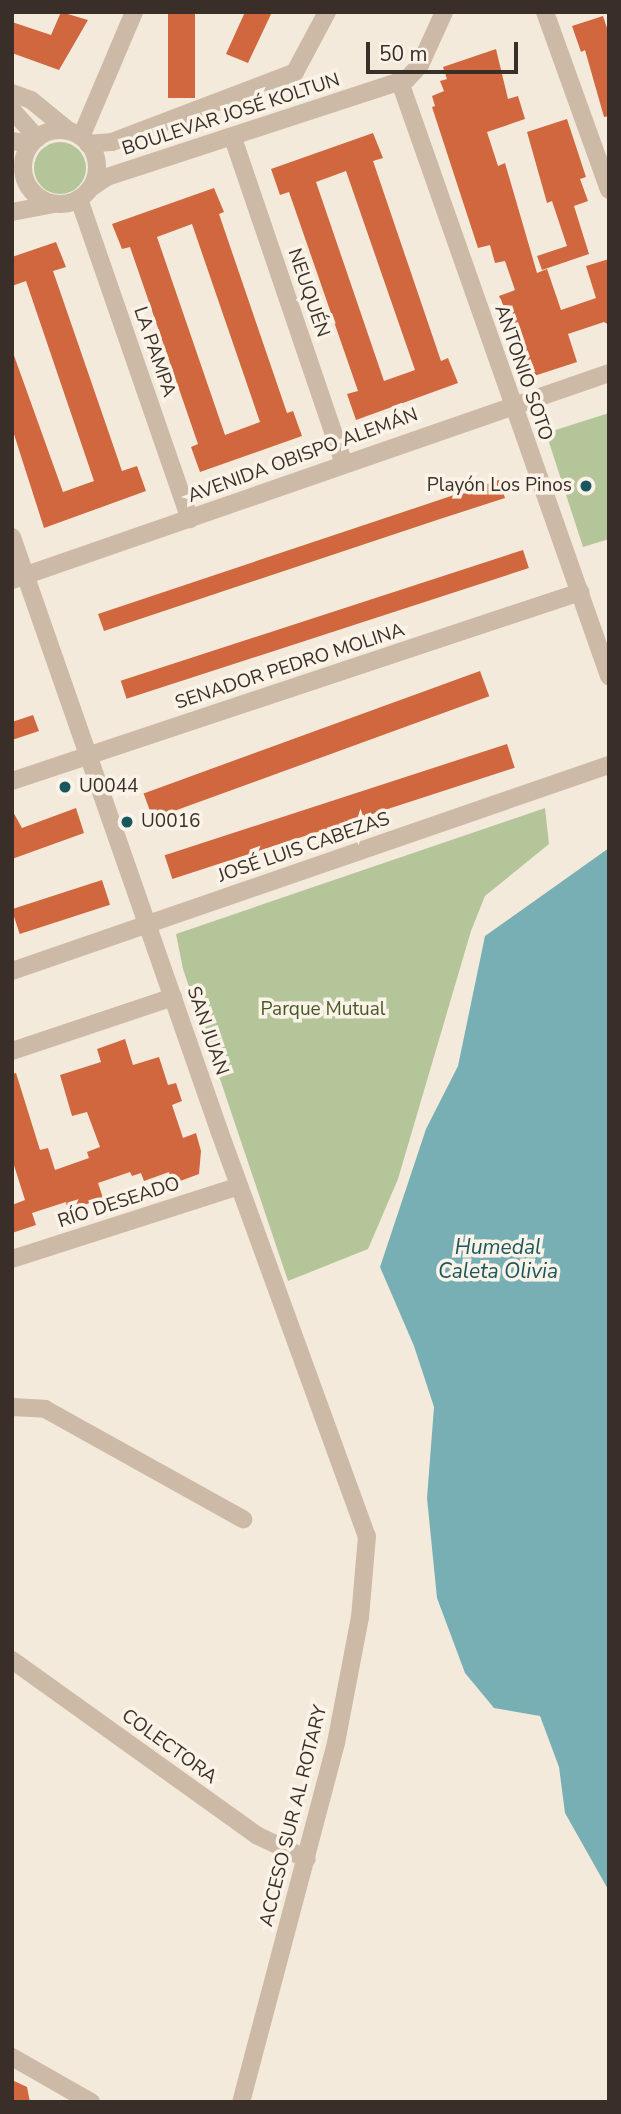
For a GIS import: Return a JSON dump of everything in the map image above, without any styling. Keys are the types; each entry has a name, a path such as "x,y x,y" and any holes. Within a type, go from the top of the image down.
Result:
{"street":[{"path":"79,137 134,12"},
{"name":"BOULEVAR JOSÉ KOLTUN","path":"79,137 112,142 277,82 295,72 308,55 327,12"},
{"name":"BOULEVAR JOSÉ KOLTUN","path":"85,193 107,177 400,82 420,65 444,12"},
{"path":"545,12 609,190"},
{"name":"ANTONIO SOTO","path":"400,82 511,405 609,676"},
{"path":"12,93 31,100 79,137 97,164 85,193 54,204 12,212"},
{"path":"12,110 34,141"},
{"path":"12,141 79,137"},
{"name":"NEUQUÉN","path":"233,138 343,462"},
{"path":"34,141 23,162 27,184 34,194 54,204"},
{"name":"LA PAMPA","path":"85,193 190,519"},
{"name":"AVENIDA OBISPO ALEMÁN","path":"19,578 343,462 609,373"},
{"name":"SAN JUAN","path":"12,537 19,578 89,756 239,1186 367,1536"},
{"name":"SENADOR PEDRO MOLINA","path":"12,781 580,592"},
{"name":"JOSÉ LUIS CABEZAS","path":"12,971 609,765"},
{"path":"12,1051 173,998"},
{"name":"RÍO DESEADO","path":"12,1259 239,1186"},
{"path":"12,1407 45,1409 243,1519"},
{"name":"ACCESO SUR AL ROTARY","path":"241,2102 307,1859 360,1617 367,1536"},
{"name":"COLECTORA","path":"12,1660 256,1835 307,1859"},
{"path":"12,2057 91,2102"}],"green space":[{"path":"60,142 70,144 78,150 84,158 84,178 78,186 70,192 60,194 50,192 42,186 36,178 34,168 36,158 42,150 50,144"},
{"name":"Playón Los Pinos","path":"609,413 609,539 583,547 546,433"},
{"name":"Parque Mutual","path":"545,808 549,844 485,896 471,931 398,1179 368,1249 288,1281 183,969 176,934"}],"water":[{"name":"Humedal Caleta Olivia","path":"609,848 609,1891 565,1813 559,1767 540,1716 494,1708 465,1673 437,1598 427,1498 434,1407 414,1346 380,1267 426,1129 458,1066 485,936"}],"building":[{"path":"61,12 88,20 59,70 12,53 12,22 51,35"},
{"path":"168,12 195,12 195,98 168,98"},
{"path":"245,12 272,12 248,63 226,54"},
{"path":"603,16 609,34 609,116 604,117 585,50 581,52 572,26"},
{"path":"496,49 508,99 518,96 525,119 487,132 498,166 505,163 537,273 547,269 561,310 596,298 586,266 609,259 609,325 604,322 568,334 577,362 531,377 499,296 515,290 505,261 495,263 490,245 478,248 432,107 435,106 432,96 444,91 440,81 447,79 443,67"},
{"path":"567,119 586,177 580,179 588,201 574,206 589,254 542,270 537,256 567,246 552,201 547,203 527,132"},
{"path":"373,133 383,158 373,161 441,361 448,358 458,383 356,420 347,394 358,391 289,192 280,195 271,169","holes":["346,171 415,370 384,381 316,182"]},
{"path":"214,188 224,212 219,214 287,413 293,411 302,436 200,472 191,447 198,444 130,247 122,249 112,224","holes":["192,224 260,422 225,435 157,237"]},
{"path":"56,242 66,267 53,271 122,471 137,466 146,491 44,528 12,428 12,350 63,492 94,481 26,281 12,286 12,257"},
{"path":"499,480 505,498 104,631 98,614"},
{"path":"523,550 529,568 127,699 121,681"},
{"path":"480,671 489,696 153,819 144,793"},
{"path":"33,715 39,731 12,740 12,722"},
{"path":"507,744 515,768 172,879 165,855"},
{"path":"76,808 84,833 12,859 12,810 22,828"},
{"path":"102,880 110,905 20,934 12,909"},
{"path":"125,1039 133,1065 159,1057 168,1085 176,1083 182,1101 172,1105 183,1138 196,1133 201,1151 199,1174 172,1184 169,1172 144,1181 141,1173 132,1176 130,1172 98,1183 103,1198 68,1211 66,1202 32,1213 36,1225 12,1233 12,1205 25,1200 12,1159 12,1074 16,1073 40,1150 48,1148 55,1170 89,1158 87,1152 100,1147 87,1112 72,1116 60,1075 101,1062 97,1049"},
{"path":"12,2080 27,2087 30,2102 12,2102"}],"place":[{"name":"Playón Los Pinos","path":"586,486"},
{"name":"U0044","path":"65,787"},
{"name":"U0016","path":"127,822"}]}
